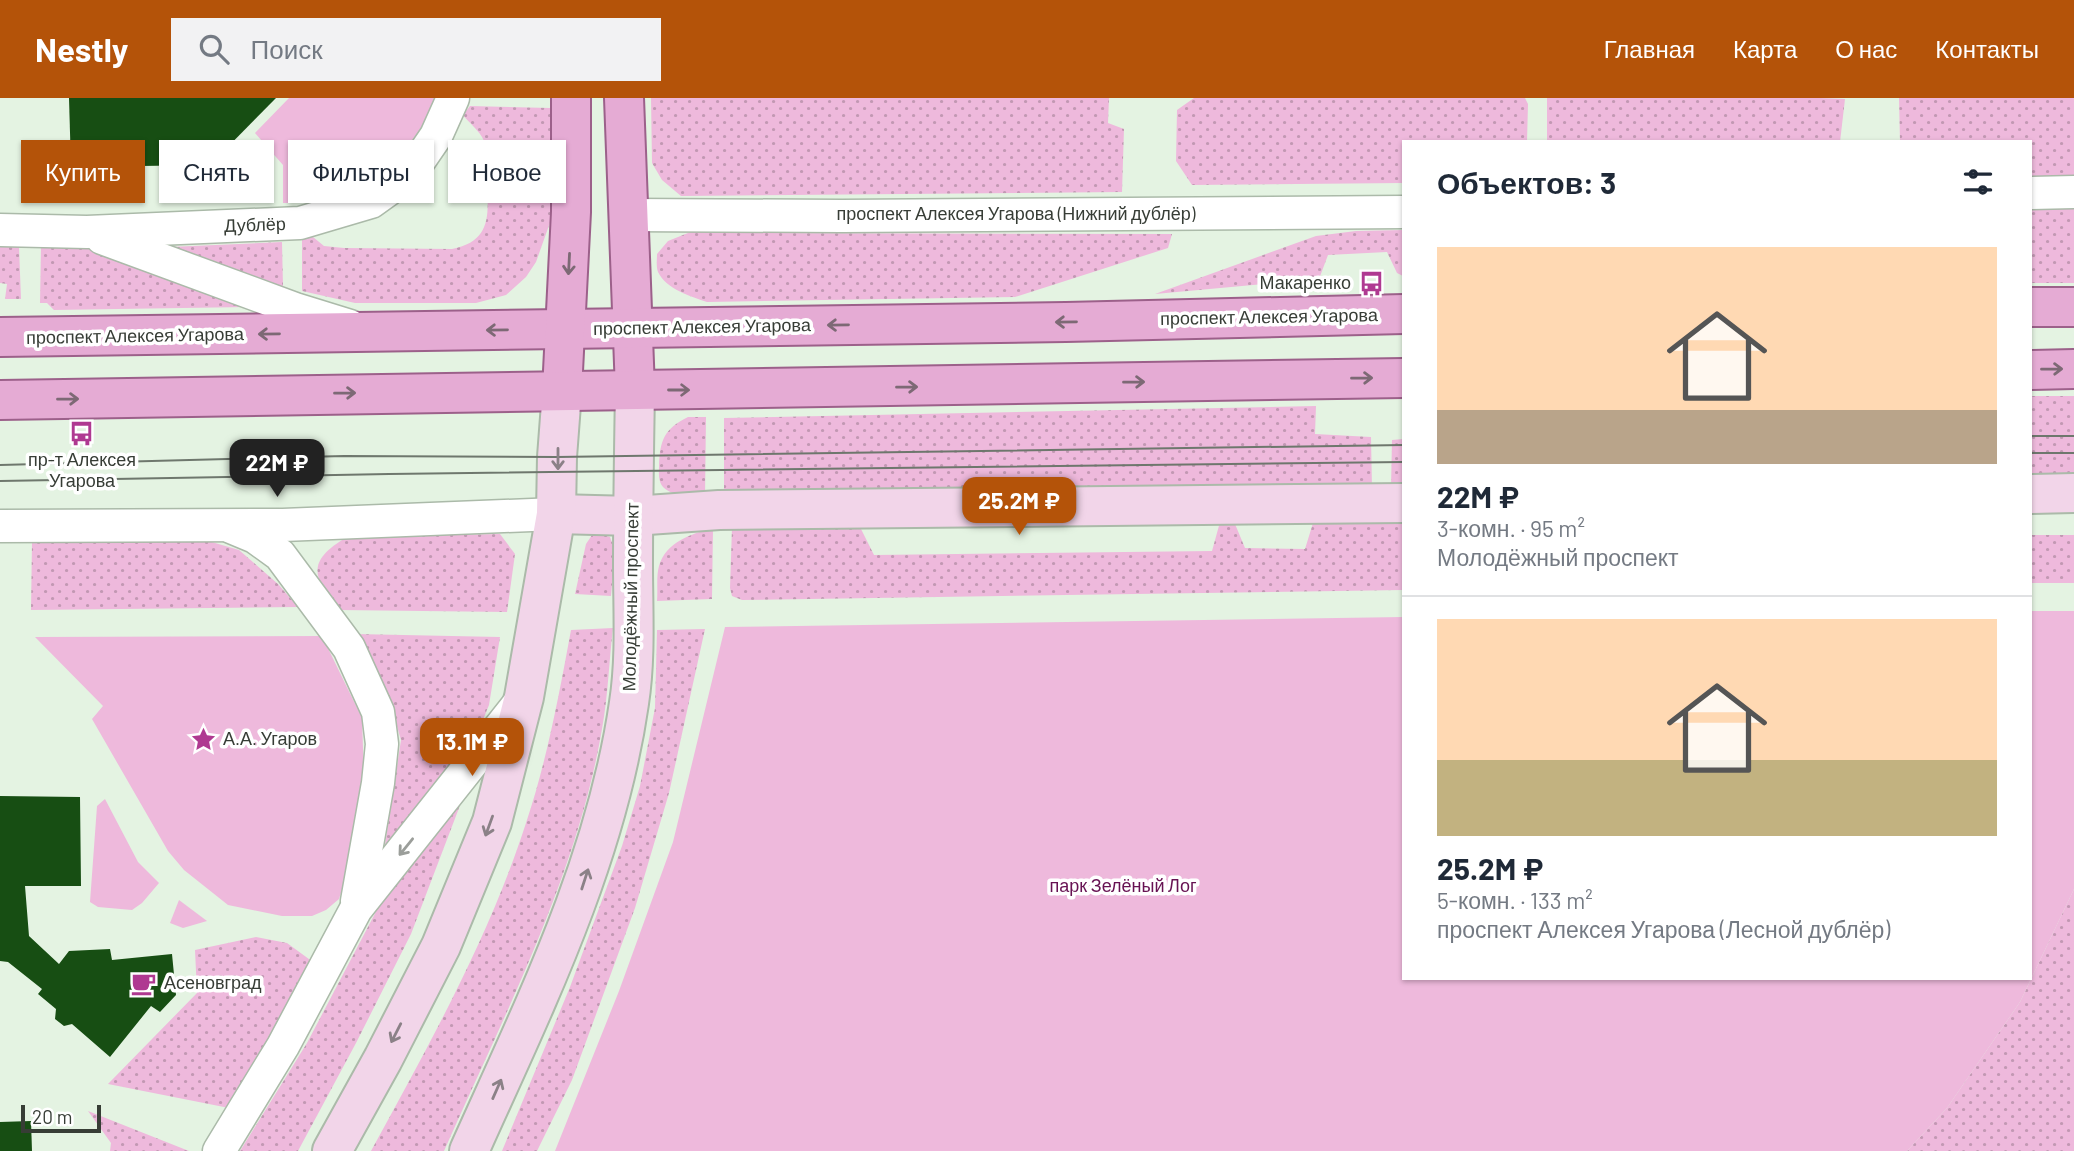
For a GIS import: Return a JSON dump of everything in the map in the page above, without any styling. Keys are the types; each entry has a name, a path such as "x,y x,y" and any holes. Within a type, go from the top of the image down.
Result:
{"main road":[{"path":"332,1151 441,946 492,821 524,698 556,514 571,212 571,98"},
{"name":"Молодёжный проспект","path":"469,1151 552,964 583,885 615,778 629,701 634,619 635,390 624,98"},
{"path":"571,212 629,215"},
{"path":"2032,307 2074,307"},
{"name":"проспект Алексея Угарова","path":"0,337 374,333 1402,314"},
{"path":"2032,370 2074,369"},
{"path":"0,400 1402,378"},
{"path":"2032,494 2074,493"},
{"path":"556,514 633,516 719,510 1402,503"}],"street":[{"name":"Дублёр","path":"0,230 87,232 300,223 371,202 410,174 436,136 453,98"},
{"path":"2032,193 2074,192"},
{"name":"проспект Алексея Угарова (Нижний дублёр)","path":"629,215 1402,212"},
{"path":"87,232 295,309 374,333"},
{"path":"0,526 226,525 556,514"},
{"path":"226,525 254,537 280,555 349,648 378,712 382,744 379,783 356,909"},
{"path":"219,1151 283,1046 356,909 524,698"}],"green space":[{"path":"289,98 436,98 412,140 288,140 288,203 283,203 283,165 274,155 274,140 261,140 255,133"},
{"path":"651,98 1109,98 1108,123 1124,129 1122,192 681,196 662,180 652,163"},
{"path":"1194,98 1525,98 1528,104 1527,140 1402,140 1402,183 1192,185 1176,161 1177,110"},
{"path":"1547,98 1845,99 1840,140 1547,140"},
{"path":"1899,98 2074,98 2074,181 2032,181 2032,140 1900,140"},
{"path":"470,106 551,108 551,140 483,140 463,115"},
{"path":"487,203 552,203 552,217 536,262 526,277 506,295 476,303 355,303 302,291 302,238 313,237 324,246 344,248 452,249 476,239 486,222"},
{"path":"2074,204 2074,283 2032,283 2032,205"},
{"path":"1402,230 1402,276 1397,273 1387,252 1328,255 1319,279 1155,294 1316,236 1356,231"},
{"path":"693,231 1172,234 1168,248 1015,297 707,302 673,288 657,270 657,254 668,241"},
{"path":"282,242 283,287 169,247"},
{"path":"41,246 86,247 247,307 54,310 47,303 40,303"},
{"path":"0,247 19,247 21,299 5,299 7,284 0,283"},
{"path":"2032,396 2074,396 2074,478 2032,478"},
{"path":"1316,406 1315,434 1371,437 1372,489 724,495 724,418"},
{"path":"688,417 706,417 705,497 673,493 663,487 660,480 662,442 673,426"},
{"path":"1402,439 1402,488 1391,488 1392,440"},
{"path":"1402,521 1402,590 742,600 732,596 730,588 732,527 859,525 874,555 1212,551 1220,522 1235,524 1245,548 1305,549 1313,523"},
{"path":"713,528 712,599 657,601 658,570 667,551 688,536"},
{"path":"594,532 610,537 615,551 611,596 575,594 586,544"},
{"path":"500,534 515,554 507,612 339,610 319,579 319,562 347,537"},
{"path":"2032,535 2074,535 2074,583 2032,583"},
{"path":"198,538 239,550 278,584 298,607 31,610 32,542"},
{"name":"парк Зелёный Лог","path":"2032,611 2074,611 2074,889 2032,977"},
{"name":"парк Зелёный Лог","path":"1402,617 1402,980 2031,980 2020,1002 1947,1108 1907,1151 555,1151 619,991 673,842 725,627"},
{"path":"613,628 602,729 575,838 536,944 444,1151 371,1151 456,990 511,866 540,775 571,630"},
{"path":"705,629 669,793 635,908 572,1080 537,1151 502,1151 570,987 622,846 640,786 655,708 657,630"},
{"path":"355,634 500,637 489,705 478,732 384,851 401,740 386,689"},
{"path":"322,636 362,718 364,779 339,899 326,910 312,916 282,916 228,905 184,870 168,851 92,719 103,706 35,637"},
{"path":"467,787 411,934 298,1151 240,1151 307,1043 380,904"},
{"path":"105,799 138,862 159,883 142,903 132,910 98,907 90,902 97,806"},
{"path":"2074,889 2074,1151 1907,1151 1947,1108 2020,1002"},
{"path":"179,900 207,921 183,928 170,923"},
{"path":"256,937 287,943 313,962 229,1108 108,1084 197,993 195,950"},
{"path":"88,1111 189,1151 110,1151 111,1143"}],"building":[{"path":"69,98 276,98 235,140 159,140 159,166 145,166 145,140 70,140"},
{"path":"0,796 80,797 81,886 25,886 29,936 59,964 69,951 110,949 112,960 172,954 176,995 160,1012 151,1006 110,1057 72,1024 64,1026 55,1019 56,1009 38,994 42,989 8,962 0,961"},
{"path":"31,1121 32,1151 0,1151 0,1122"}],"tram line":[{"path":"2032,436 2074,436"},
{"path":"0,465 344,456 557,457 1402,445"},
{"path":"2032,453 2074,453"},
{"path":"0,481 1402,462"}],"place":[{"name":"Макаренко","path":"1371,283"},
{"name":"пр-т Алексея Угарова","path":"82,433"},
{"name":"А.А. Угаров","path":"203,739"},
{"name":"Асеновград","path":"144,983"}]}
